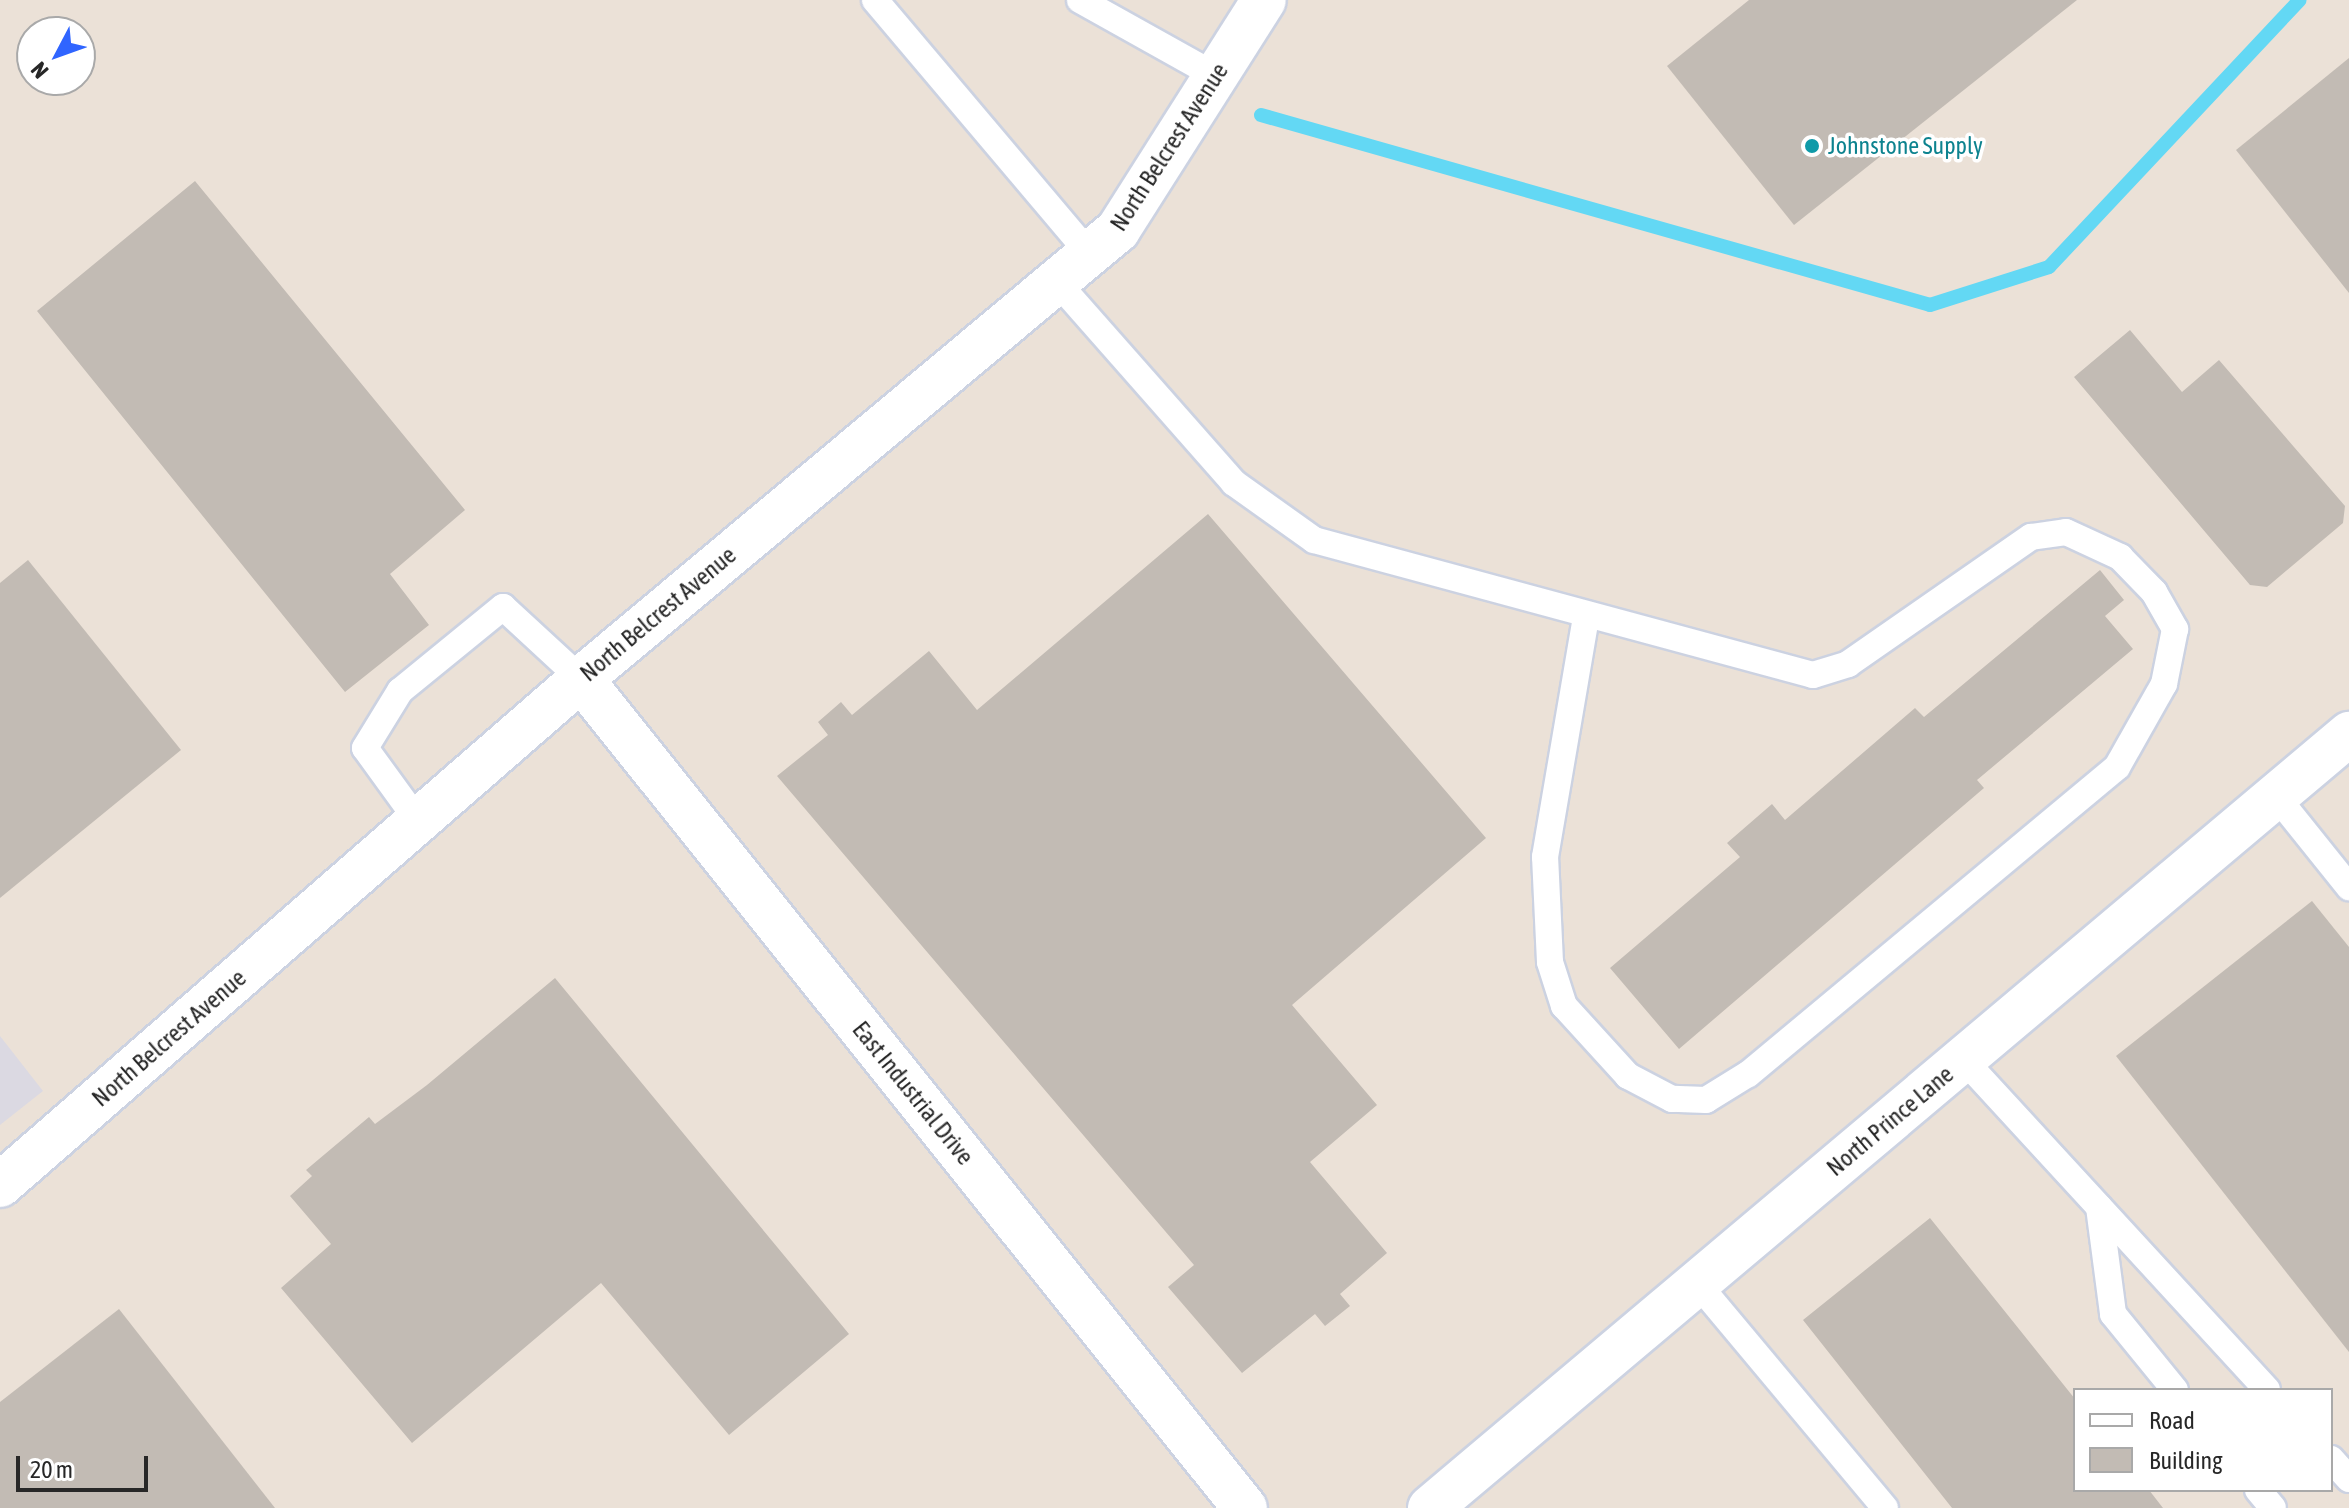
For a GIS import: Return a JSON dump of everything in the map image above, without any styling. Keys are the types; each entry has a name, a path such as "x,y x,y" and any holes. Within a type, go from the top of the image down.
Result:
{"street":[{"name":"North Belcrest Avenue","path":"0,1185 581,679 1118,230 1264,0"},
{"name":"East Industrial Drive","path":"581,679 1245,1508"},
{"name":"North Prince Lane","path":"1430,1508 2348,738"}],"lane":[{"path":"875,0 1090,254"},
{"path":"1080,0 1216,76"},
{"path":"1057,282 1234,483 1314,540 1586,617 1813,675 1848,664 2031,537 2066,532 2120,557 2154,592 2175,629 2164,684 2117,767 1748,1074 1706,1100 1672,1099 1628,1076 1564,1006 1550,962 1545,857 1586,617"},
{"path":"418,821 365,748 400,691 503,607 581,679"},
{"path":"2276,796 2349,887"},
{"path":"1963,1059 2265,1388"},
{"path":"2099,1207 2113,1314 2173,1388"},
{"path":"1697,1283 1885,1508"},
{"path":"2333,1461 2349,1479"},
{"path":"2260,1492 2273,1508"}],"shaded area":[{"path":"0,1036 43,1091 0,1125"}],"building":[{"name":"Johnstone Supply","path":"1749,0 2077,0 1794,225 1667,66"},
{"path":"2349,58 2349,293 2236,150"},
{"path":"195,181 465,510 390,574 429,625 345,692 37,311"},
{"path":"2130,330 2182,392 2219,360 2345,506 2343,523 2267,587 2250,585 2074,377"},
{"path":"1208,514 1486,838 1292,1005 1377,1105 1310,1162 1387,1253 1340,1294 1350,1306 1325,1326 1315,1314 1242,1373 1168,1287 1194,1265 777,776 828,735 818,722 841,702 852,715 929,651 977,710"},
{"path":"28,560 181,750 0,898 0,583"},
{"path":"2100,570 2124,600 2105,616 2133,649 1977,780 1984,788 1679,1049 1610,968 1740,857 1727,843 1772,804 1785,820 1915,708 1924,717"},
{"path":"2312,901 2349,947 2349,1352 2116,1056"},
{"path":"555,978 849,1334 729,1435 601,1283 412,1443 281,1288 331,1244 290,1196 312,1176 306,1170 369,1117 375,1124 427,1085"},
{"path":"1930,1218 2073,1397 2073,1492 2151,1492 2163,1508 1952,1508 1803,1320"},
{"path":"119,1309 275,1508 0,1508 0,1402"}],"waterway":[{"path":"1261,115 1930,305 2049,267 2300,0"}],"place":[{"name":"Johnstone Supply","path":"1812,146"}]}
